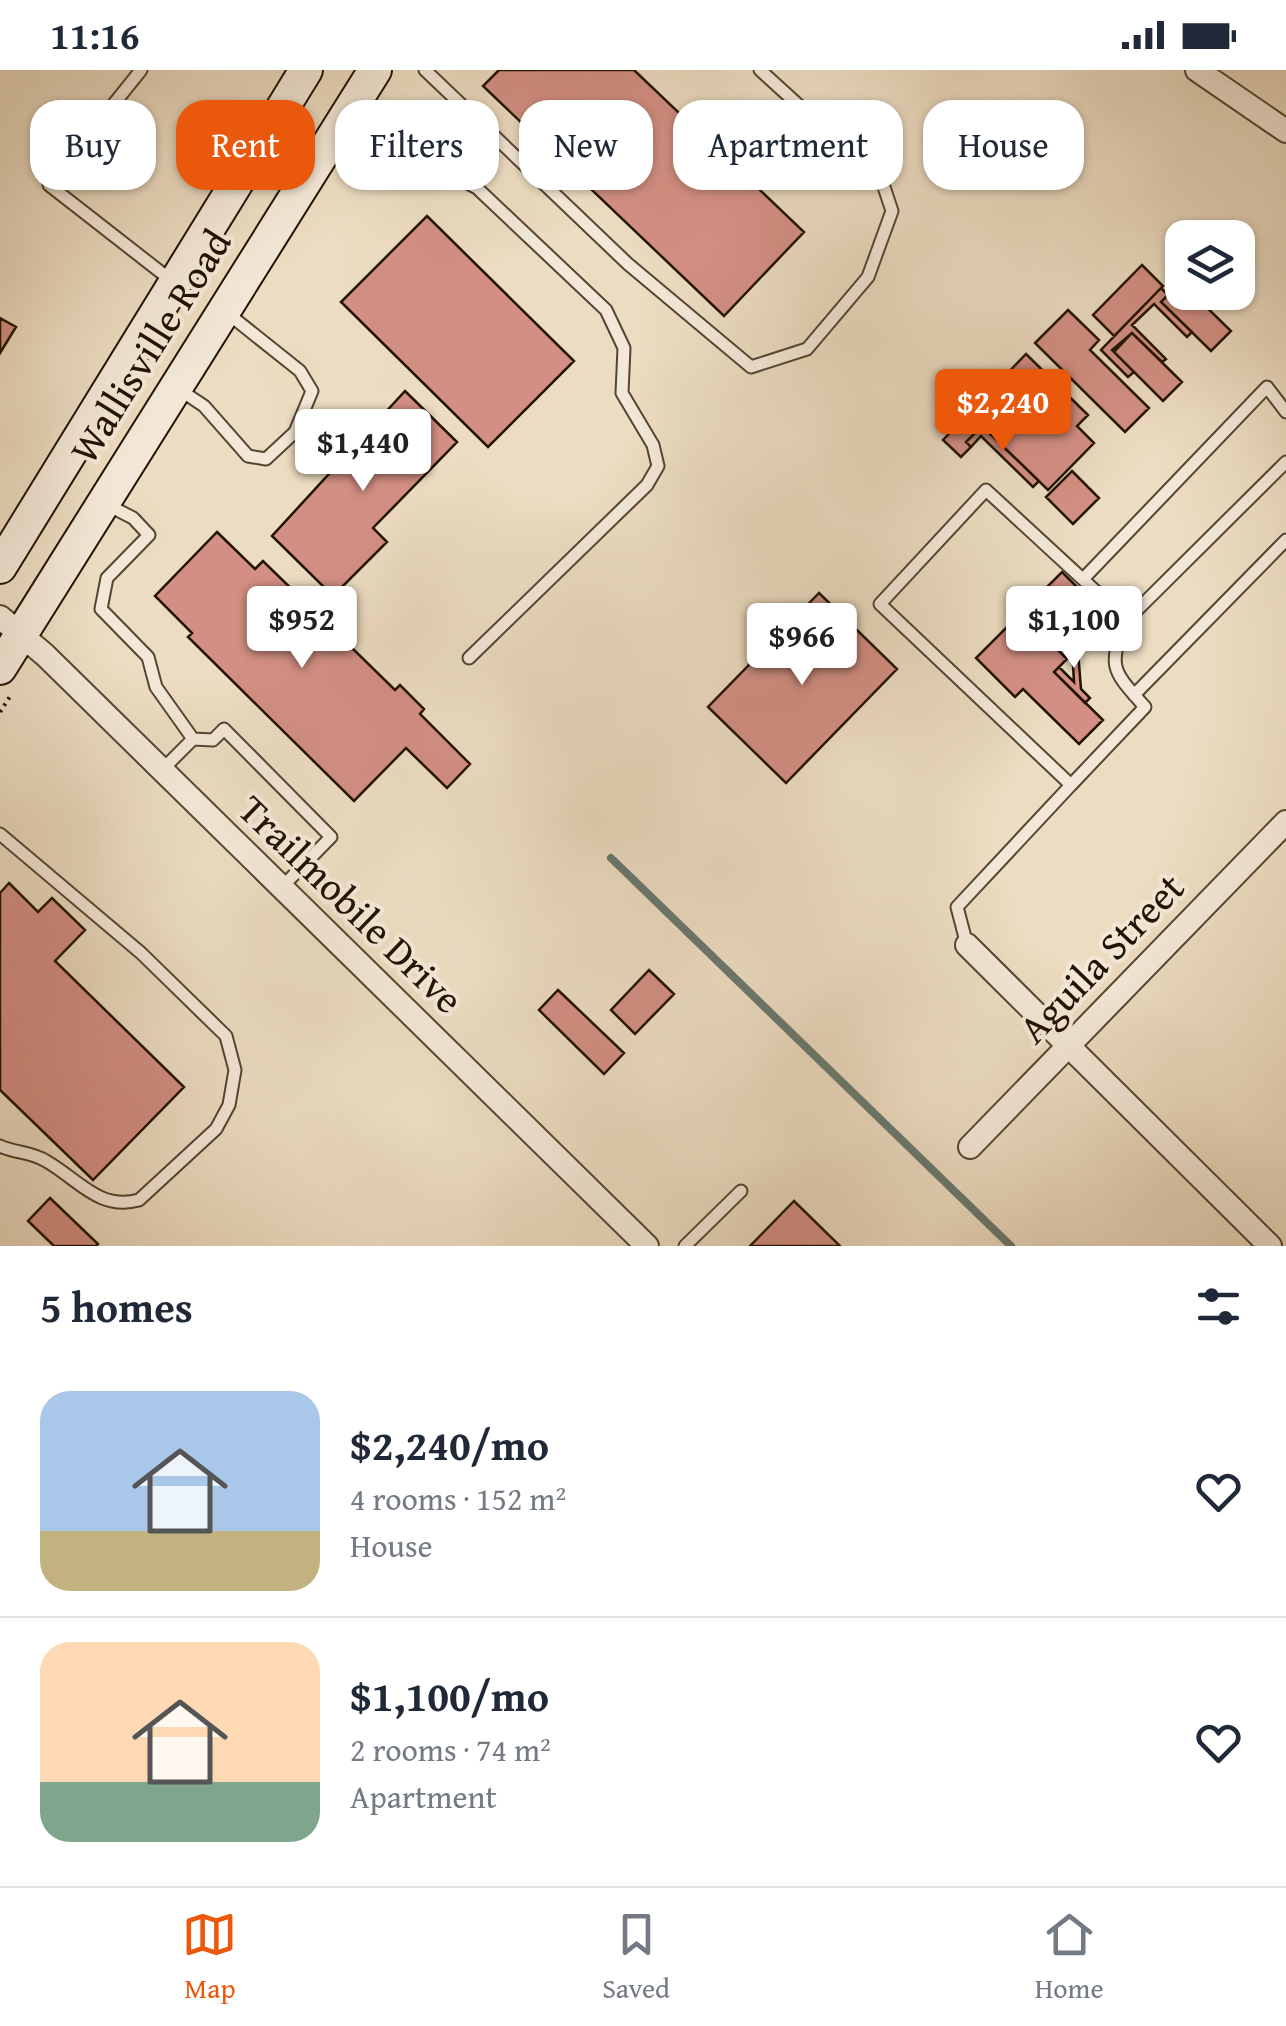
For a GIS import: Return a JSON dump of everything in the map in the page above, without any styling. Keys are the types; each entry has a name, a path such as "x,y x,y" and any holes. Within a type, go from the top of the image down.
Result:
{"main road":[{"name":"Wallisville Road","path":"0,565 306,70"},
{"name":"Wallisville Road","path":"355,100 375,70"},
{"name":"Wallisville Road","path":"0,668 10,626 102,502 335,132"},
{"path":"176,284 222,309"}],"street":[{"path":"1198,70 1286,131"},
{"name":"Trailmobile Drive","path":"10,626 648,1246"},
{"name":"Aguila Street","path":"970,1146 1286,822"},
{"path":"968,944 1270,1246"}],"lane":[{"path":"141,70 49,185 176,284"},
{"path":"425,70 628,264 751,367 807,349 868,277 892,211 882,182 760,70"},
{"path":"469,658 647,485 658,466 656,455 622,393 624,348 606,310 480,190"},
{"path":"174,386 204,406 248,456 266,459 295,432 312,391 300,371 222,309"},
{"path":"1275,394 1286,382"},
{"path":"1085,577 1267,387 1286,412"},
{"path":"968,944 958,907 1144,707 1117,678 1112,656 1127,620 1286,462"},
{"path":"1071,785 880,604 986,490 1085,577 1127,620"},
{"path":"102,502 133,518 149,535 108,578 101,609 148,657 156,688 193,739"},
{"path":"1134,695 1286,540"},
{"path":"161,771 193,739 213,740 224,729 331,836 280,888"},
{"path":"0,834 141,954 226,1036 235,1070 229,1104 216,1129 139,1200 123,1204 104,1200 48,1161 0,1146"},
{"path":"685,1246 741,1191"}],"building":[{"path":"499,70 634,70 673,107 673,190 760,190 804,232 724,316 592,190 653,190 653,100 519,100 519,120 483,86"},
{"path":"427,216 574,361 488,447 341,302"},
{"path":"1142,265 1163,286 1114,336 1093,315"},
{"path":"1161,288 1165,292 1161,302 1165,310 1192,332 1187,337 1154,304 1132,325 1166,359 1162,362 1132,333 1112,350 1134,372 1128,377 1101,350"},
{"path":"1068,310 1099,340 1090,350 1149,408 1125,432 1035,343"},
{"path":"1169,310 1209,310 1231,331 1211,351"},
{"path":"0,318 16,327 0,353"},
{"path":"1132,333 1182,382 1163,401 1114,352"},
{"path":"1026,354 1088,415 1077,426 1094,443 1048,490 982,426 966,442 971,447 961,457 943,440"},
{"path":"405,391 457,442 373,528 387,542 333,596 272,536"},
{"path":"982,426 1039,481 1033,487 981,436 971,447 966,442"},
{"path":"1072,471 1099,498 1073,524 1046,497"},
{"path":"217,532 255,569 263,561 395,690 400,685 424,709 420,714 470,764 447,788 406,748 354,801 188,637 192,633 155,596"},
{"path":"1062,572 1096,606 1056,648 1067,659 1054,672 1103,720 1079,744 1023,689 1015,697 976,658"},
{"path":"819,593 897,669 786,783 708,707"},
{"path":"1076,626 1081,689 1090,698 1085,703 1054,672 1059,667 1074,682 1071,632"},
{"path":"9,883 38,912 52,898 85,930 55,961 184,1087 93,1180 0,1090 0,893"},
{"path":"649,970 674,994 635,1034 611,1010"},
{"path":"558,990 624,1053 604,1074 539,1010"},
{"path":"50,1198 96,1246 54,1246 28,1221"},
{"path":"794,1201 840,1246 750,1246"}],"waterway":[{"path":"611,858 1011,1246"}]}
